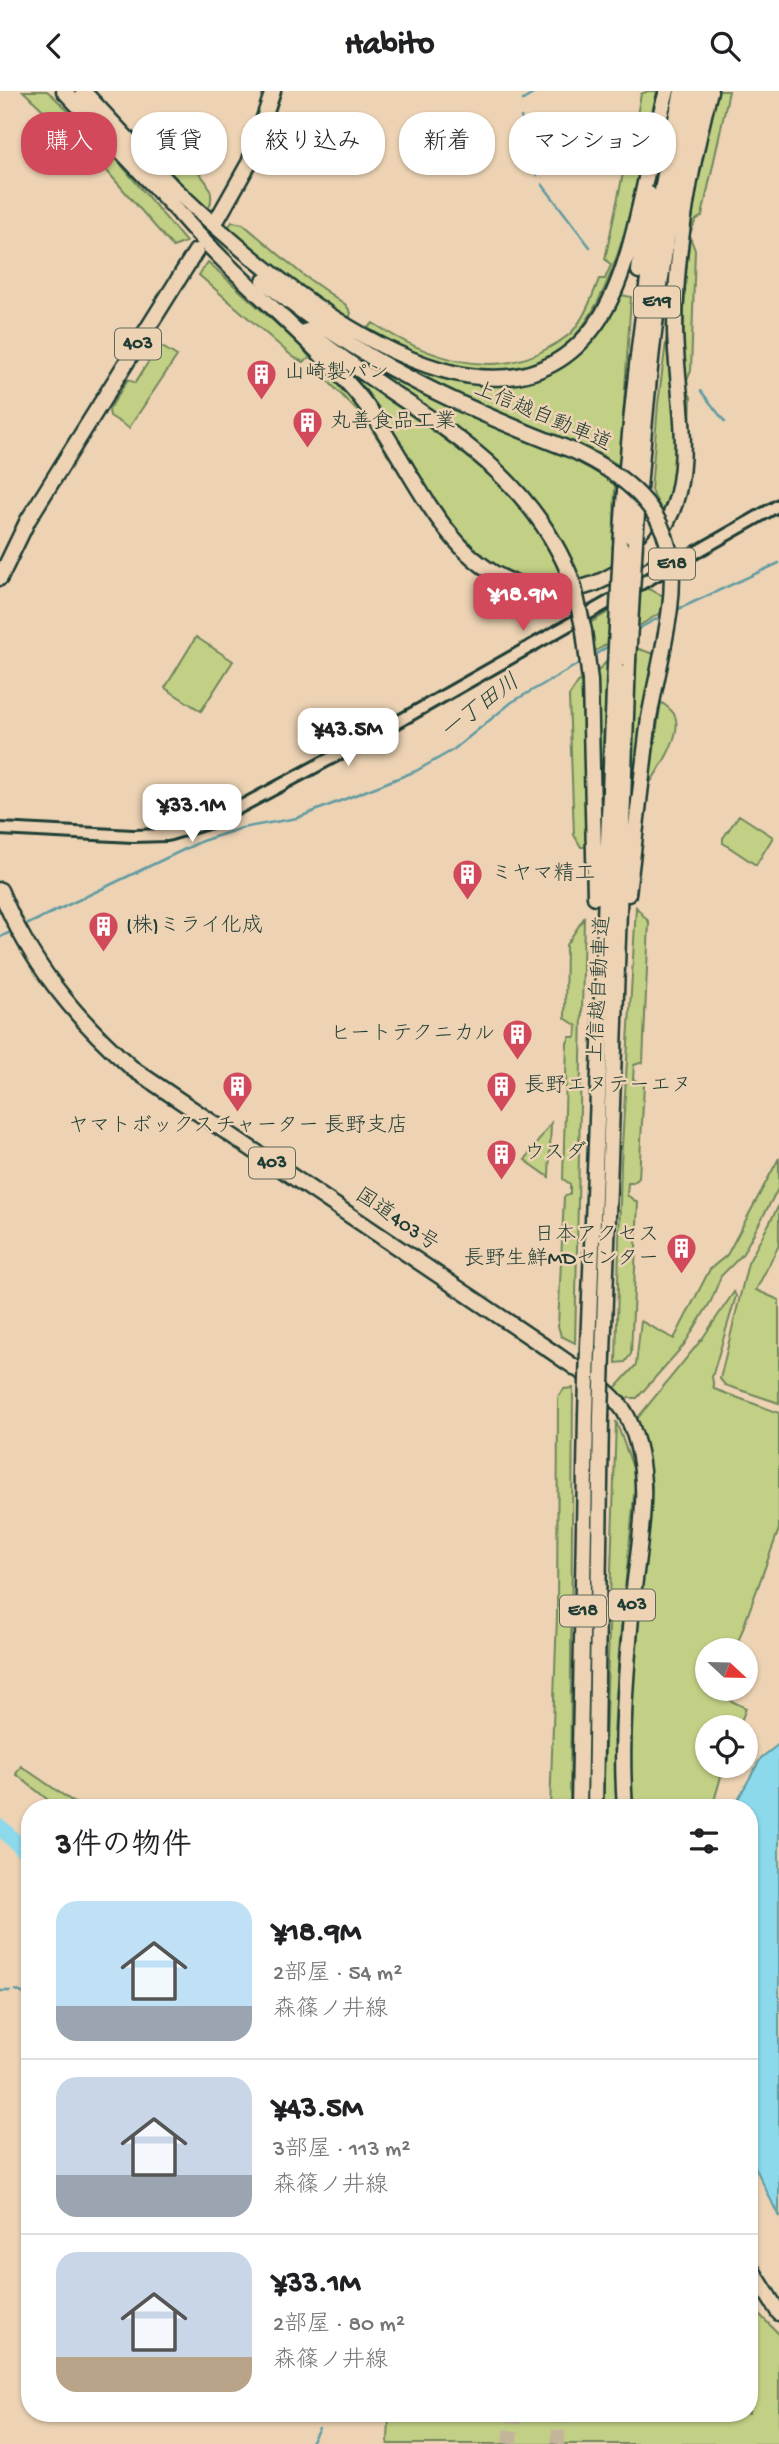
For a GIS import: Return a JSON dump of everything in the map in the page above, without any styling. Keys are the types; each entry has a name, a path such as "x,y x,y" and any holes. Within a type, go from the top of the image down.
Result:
{"highway":[{"name":"上信越自動車道","path":"64,91 180,214 258,290 307,332 445,429 503,476 542,520 573,583 584,631 590,681 601,839 588,1346 594,1416 595,1799"},
{"name":"上信越自動車道","path":"83,91 256,273 300,311 353,348 460,405 574,451 611,470 633,487 655,514 669,548 673,574 671,610 649,718 623,905"},
{"path":"218,218 249,163 273,91"},
{"path":"173,187 265,271 318,309 368,339 412,359 455,372 513,375 539,368 564,355 591,331 610,301 624,263 667,91"},
{"path":"632,405 643,239 667,91"},
{"name":"E19","path":"630,514 632,405 656,221 682,91"},
{"name":"E19","path":"630,514 659,285 674,191 696,91"},
{"path":"628,545 664,298 710,91"},
{"path":"180,214 213,251 356,392 392,442 443,526 466,553 494,574 523,586 571,589 600,582 639,558 658,537 677,496 682,448 676,359 676,292 692,163"},
{"name":"403","path":"0,578 18,537 36,519 80,448 89,423 196,251"},
{"name":"上信越自動車道","path":"601,839 621,663 630,514"},
{"name":"上信越自動車道","path":"579,1799 594,1416 603,1354 608,1187 623,905 621,663"},
{"name":"国道403号","path":"0,890 35,961 74,1013 133,1069 556,1355 611,1397 627,1415 637,1444 645,1499 632,1604 623,1723 625,1799"},
{"path":"758,2279 779,2313"}],"main road":[{"path":"0,829 133,837 167,835 214,821 380,732 779,505"}],"green space":[{"path":"23,91 47,91 69,112 45,112"},
{"path":"657,91 653,112 638,112 641,94"},
{"path":"718,91 729,91 702,216 696,220 690,232"},
{"path":"117,160 186,242 173,247 110,175 117,175"},
{"path":"173,175 201,175 211,194 208,210"},
{"path":"623,175 639,175 628,220 609,277 585,324 551,356 505,371 444,363 366,330 373,323 415,346 460,361 506,363 528,357 550,347 577,326 599,279 605,279 611,265 605,259"},
{"path":"232,222 243,224 303,275 346,305 351,313 349,319 285,278 256,254 227,229"},
{"path":"690,237 695,250 691,371 685,385 691,397 689,455 683,362"},
{"path":"208,262 301,346 310,358 303,362 293,357 199,275"},
{"path":"617,294 631,297 620,466 600,454 421,379 365,345 388,351 429,372 460,380 488,383 515,381 540,373 562,361 583,343 601,321"},
{"path":"670,311 677,459 670,501 664,515 651,490 658,404"},
{"path":"327,340 603,473 615,483 613,569 580,584 563,545 540,508 494,459 412,397"},
{"path":"159,345 177,356 129,428 110,416 109,410 128,379 135,383"},
{"path":"335,361 437,430 502,484 529,515 551,549 566,586 509,576 478,556 441,511 386,423"},
{"path":"325,372 353,395 366,412 422,503 418,502 365,419 324,377"},
{"path":"646,588 664,596 662,612 637,627 638,593"},
{"path":"610,611 609,643 592,653 587,625"},
{"path":"196,637 233,661 201,711 165,688"},
{"path":"636,648 654,654 634,794 631,793"},
{"path":"608,660 602,762 599,763 595,674"},
{"path":"581,678 587,847 581,847 574,835 569,696"},
{"path":"661,702 674,714 676,731 669,751 648,786"},
{"path":"739,815 773,837 756,865 723,843 723,838"},
{"path":"636,907 649,922 643,1062 634,1065 633,1079 644,1085 639,1178 628,1183 627,1195 638,1203 631,1354 625,1362 616,1363 621,1163"},
{"path":"584,918 575,1343 561,1336 558,1326 564,1197 570,1194 570,1184 563,1179 567,1043 570,1037 576,1037 577,1026 565,1018 566,945"},
{"path":"551,1123 549,1176 549,1177 525,1160"},
{"path":"779,1158 779,1187 742,1255 721,1276 711,1301 684,1345 637,1398 625,1398 615,1388 636,1365 641,1321 674,1339 710,1269 727,1255"},
{"path":"779,1205 779,1245 756,1290 779,1300 779,1403 725,1385 720,1379 748,1263"},
{"path":"734,1292 736,1296 712,1377 714,1389 779,1413 779,1529 739,1638 695,1638 695,1701 731,1701 746,1708 743,1715 695,1715 695,1778 721,1778 715,1799 632,1799 629,1709 652,1486 636,1420 702,1339"},
{"path":"573,1388 570,1799 550,1799 557,1616 558,1398 564,1389"},
{"path":"616,1421 633,1468 635,1486 614,1735 618,1799 603,1799"},
{"path":"21,1766 69,1799 47,1799 16,1774"},
{"path":"758,2313 779,2334 779,2444 388,2444 389,2422 758,2422"}],"water":[{"path":"779,1744 779,2217 758,2173 758,1799 738,1799 750,1778 758,1778 758,1763"}],"waterway":[{"name":"一丁田川","path":"523,100 538,91"},
{"name":"一丁田川","path":"542,184 590,247"},
{"name":"一丁田川","path":"701,391 725,422"},
{"name":"一丁田川","path":"674,611 779,563"},
{"name":"一丁田川","path":"636,630 664,615"},
{"name":"一丁田川","path":"591,657 609,646"},
{"name":"一丁田川","path":"24,926 202,841 242,828 297,818 416,771 453,750 512,702 582,662"},
{"name":"一丁田川","path":"0,937 15,930"},
{"path":"0,1827 21,1847"},
{"path":"16,1990 21,1992"},
{"path":"0,1991 10,1991"},
{"path":"310,2444 319,2428"}],"tunnel":[{"path":"509,2444 513,2422"},
{"path":"557,2444 560,2422"}],"place":[{"name":"山崎製パン","path":"261,401"},
{"name":"丸善食品工業","path":"307,450"},
{"name":"ミヤマ精工","path":"468,902"},
{"name":"(株)ミライ化成","path":"103,954"},
{"name":"ヒートテクニカル","path":"518,1062"},
{"name":"ヤマトボックスチャーター 長野支店","path":"238,1114"},
{"name":"長野エヌテーエヌ","path":"501,1114"},
{"name":"ウスダ","path":"501,1181"},
{"name":"日本アクセス 長野生鮮MDセンター","path":"682,1275"}]}
